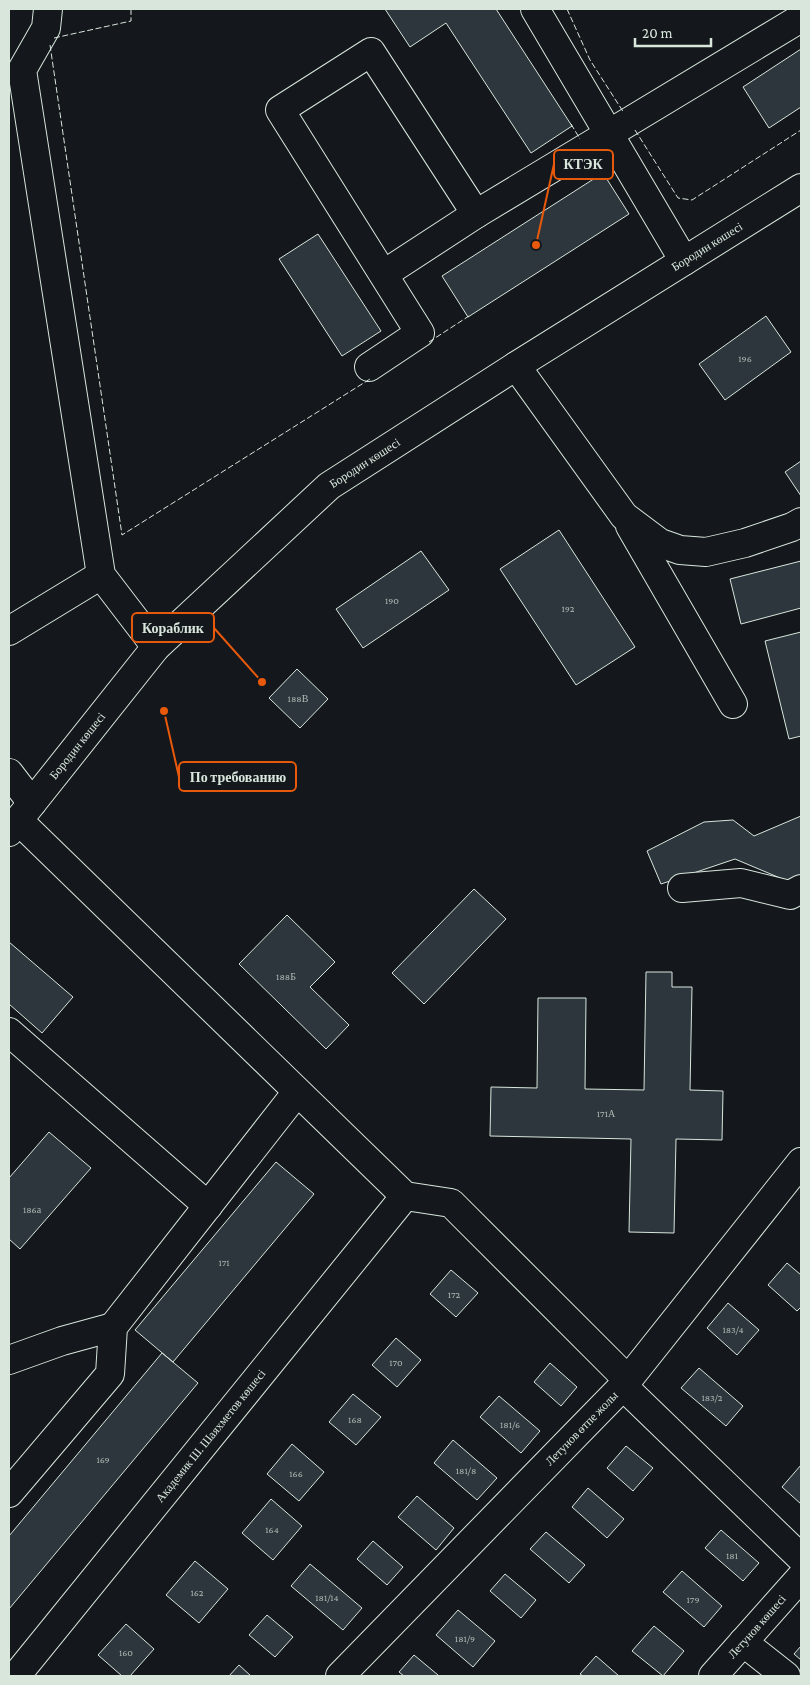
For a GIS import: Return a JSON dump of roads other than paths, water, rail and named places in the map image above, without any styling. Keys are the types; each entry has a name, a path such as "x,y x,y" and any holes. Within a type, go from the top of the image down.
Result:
{"street":[{"path":"48,9 46,28 15,71 100,575 156,647"},
{"path":"535,9 684,261"},
{"path":"384,274 476,214 801,18"},
{"path":"369,367 420,333 280,110 371,52 476,214"},
{"name":"Бородин көшесі","path":"20,818 156,647 329,486 516,366 801,188"},
{"path":"516,366 624,516 733,704"},
{"path":"624,516 660,543 680,550 706,552 745,543 792,527 801,522"},
{"path":"9,632 100,575"},
{"path":"9,773 20,818 405,1196 451,1203 625,1383 801,1558"},
{"path":"682,888 740,883 790,894 801,890"},
{"path":"9,1032 208,1206"},
{"path":"9,1493 110,1374 113,1327 297,1092"},
{"name":"Летунов өтпе жолы","path":"340,1676 625,1383 801,1162"},
{"name":"Академик Ш. Шаяхметов көшесі","path":"16,1676 405,1196"},
{"path":"9,1360 62,1341 113,1327"},
{"name":"Летунов көшесі","path":"713,1676 801,1577"},
{"path":"743,1642 786,1676"}],"place":[{"name":"КТЭК","path":"536,245"},
{"name":"Кораблик","path":"262,682"},
{"name":"По требованию","path":"164,711"}]}
